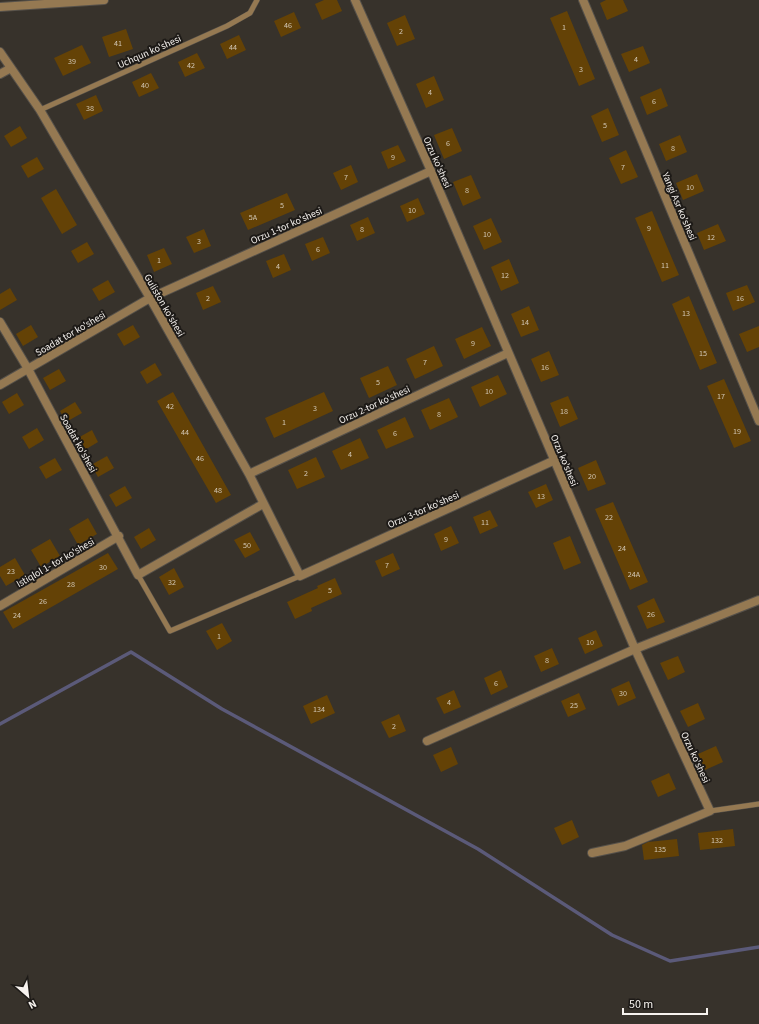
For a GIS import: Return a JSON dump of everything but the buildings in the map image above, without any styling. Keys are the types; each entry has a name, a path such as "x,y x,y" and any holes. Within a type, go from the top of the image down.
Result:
{"street":[{"path":"0,7 104,0"},
{"name":"Orzu ko'shesi","path":"355,0 431,171 635,649 710,812"},
{"name":"Yangi Asr ko'shesi","path":"583,0 759,421"},
{"name":"Guliston ko'shesi","path":"0,52 40,110 150,298 249,474 300,576"},
{"path":"0,74 11,68"},
{"name":"Orzu 1-tor ko'shesi","path":"150,298 431,171"},
{"name":"Soadat tor ko'shesi","path":"0,385 150,298"},
{"name":"Soadat ko'shesi","path":"0,322 119,536 138,574"},
{"name":"Orzu 2-tor ko'shesi","path":"249,474 508,353"},
{"name":"Orzu 3-tor ko'shesi","path":"300,576 554,460"},
{"path":"138,574 263,504"},
{"name":"Istiqlol 1- tor ko'shesi","path":"1,604 119,536"},
{"path":"427,741 635,649 759,600"},
{"path":"592,853 625,846 710,812"}],"lane":[{"name":"Uchqun ko'shesi","path":"40,110 227,26 250,14 257,0"},
{"path":"138,574 170,631 300,576"},
{"path":"710,812 759,804"}],"waterway":[{"path":"0,724 131,652 222,709 478,849 612,935 670,961 759,947"}]}
